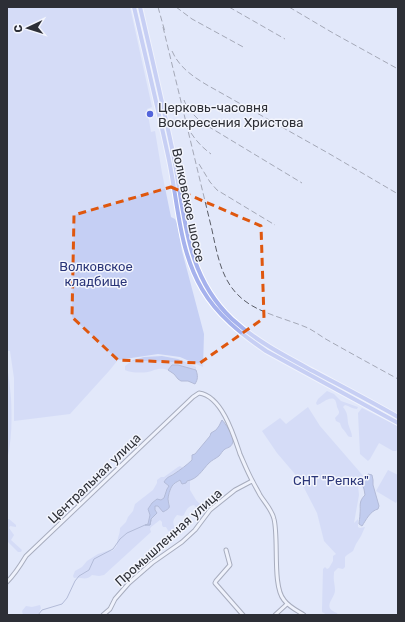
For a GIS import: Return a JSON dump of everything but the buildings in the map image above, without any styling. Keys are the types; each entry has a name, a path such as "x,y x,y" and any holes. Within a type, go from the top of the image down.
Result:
{"main road":[{"name":"Волковское шоссе","path":"134,7 165,143 187,255 208,299 222,316 256,344 284,362 398,423"},
{"name":"Волковское шоссе","path":"140,7 172,148 192,254 198,270 210,292 226,312 254,336 287,357 398,417"}],"street":[{"name":"Центральная улица","path":"7,582 13,577 26,556 193,397 200,393 206,394 212,399 224,414 252,480"},
{"path":"252,480 274,520 278,586 281,595 288,604 304,615"},
{"name":"Промышленная улица","path":"103,615 110,609 115,599 129,583 152,563 182,542 195,530 210,510 235,490 252,480"},
{"path":"226,550 230,565 215,583 243,615"},
{"path":"275,615 288,604"}],"highlighted area":[{"path":"171,187 261,226 264,318 200,363 118,360 72,317 74,215"}],"green space":[{"name":"Волковское кладбище","path":"7,7 130,7 152,107 147,109 151,132 155,131 171,217 175,219 177,223 182,251 204,334 203,367 180,357 158,354 118,360 70,414 14,421 14,378 10,351 7,351"},
{"path":"162,356 178,359 196,367 196,370 178,365 172,365 168,370 160,369 139,373 125,370 125,366 133,360 144,357"},
{"path":"7,367 12,414 11,437 7,460"},
{"path":"327,391 334,394 341,401 358,407 356,409 345,405 343,407 346,411 352,437 348,436 340,423 336,421 335,418 339,412 335,400 328,399 317,405 316,403 318,399"},
{"name":"СНТ \"Репка\"","path":"308,407 320,426 365,478 358,486 359,495 354,523 358,519 358,527 365,527 353,551 345,557 345,567 343,569 338,568 334,572 335,590 329,605 332,611 338,615 327,615 322,612 323,569 325,567 327,569 329,568 333,561 333,556 336,554 324,541 317,513 300,480 277,453 262,431 280,418 286,424"},
{"path":"362,408 398,426 398,449 396,451 393,451 379,443 368,461 360,454 358,413"},
{"path":"180,466 183,468 171,475 166,484 169,486 164,499 152,503 148,509 150,515 147,525 151,523 151,519 157,513 155,506 170,505 168,497 172,486 180,480 190,481 190,490 201,507 199,509 194,505 190,506 184,515 177,515 173,522 175,532 173,534 169,532 166,527 163,527 160,520 151,527 151,532 104,575 74,578 73,576 75,571 82,567 87,561 98,554 110,550 112,551 116,548 120,528 133,511 135,504 153,490 157,480"},
{"name":"СНТ \"Репка\"","path":"388,470 398,475 398,499 396,503 376,491"},
{"path":"7,519 16,525 16,527 10,526 9,528 14,535 11,540 22,550 21,552 18,552 7,541"},
{"path":"40,605 41,608 38,615 23,615 22,611 26,606 32,607"}],"shaded area":[{"path":"172,365 178,365 196,370 197,381 195,384 178,379 168,370"},
{"path":"222,420 232,436 233,443 231,446 224,450 219,456 210,462 200,474 191,480 182,484 180,480 174,484 168,496 169,508 163,512 158,506 155,506 157,513 151,519 150,525 145,525 148,524 150,515 148,509 152,503 157,499 161,500 164,498 169,486 164,482 165,480 192,460 192,455 195,454 211,433 216,430"},
{"path":"368,474 372,475 373,485 379,506 378,509 368,516 362,526 359,524 360,504 365,495 362,484"}],"waterway":[{"path":"38,615 42,610 62,604 67,598 75,581 79,576 89,570 94,559 113,549 120,539 127,533 145,525 150,525 151,520"}],"railway":[{"path":"158,7 165,32"},
{"path":"176,7 192,19 245,48"},
{"path":"229,7 285,39"},
{"path":"289,7 398,69"},
{"path":"163,27 218,257 226,279 241,298 252,305 270,314 308,328 398,379"},
{"path":"172,51 178,62 191,75 201,82 398,194"},
{"path":"184,100 189,109 201,122 302,183"},
{"path":"191,133 200,145 211,154"},
{"path":"199,164 210,182 217,190 275,225"}],"place":[{"name":"Церковь-часовня Воскресения Христова","path":"150,114"}]}
